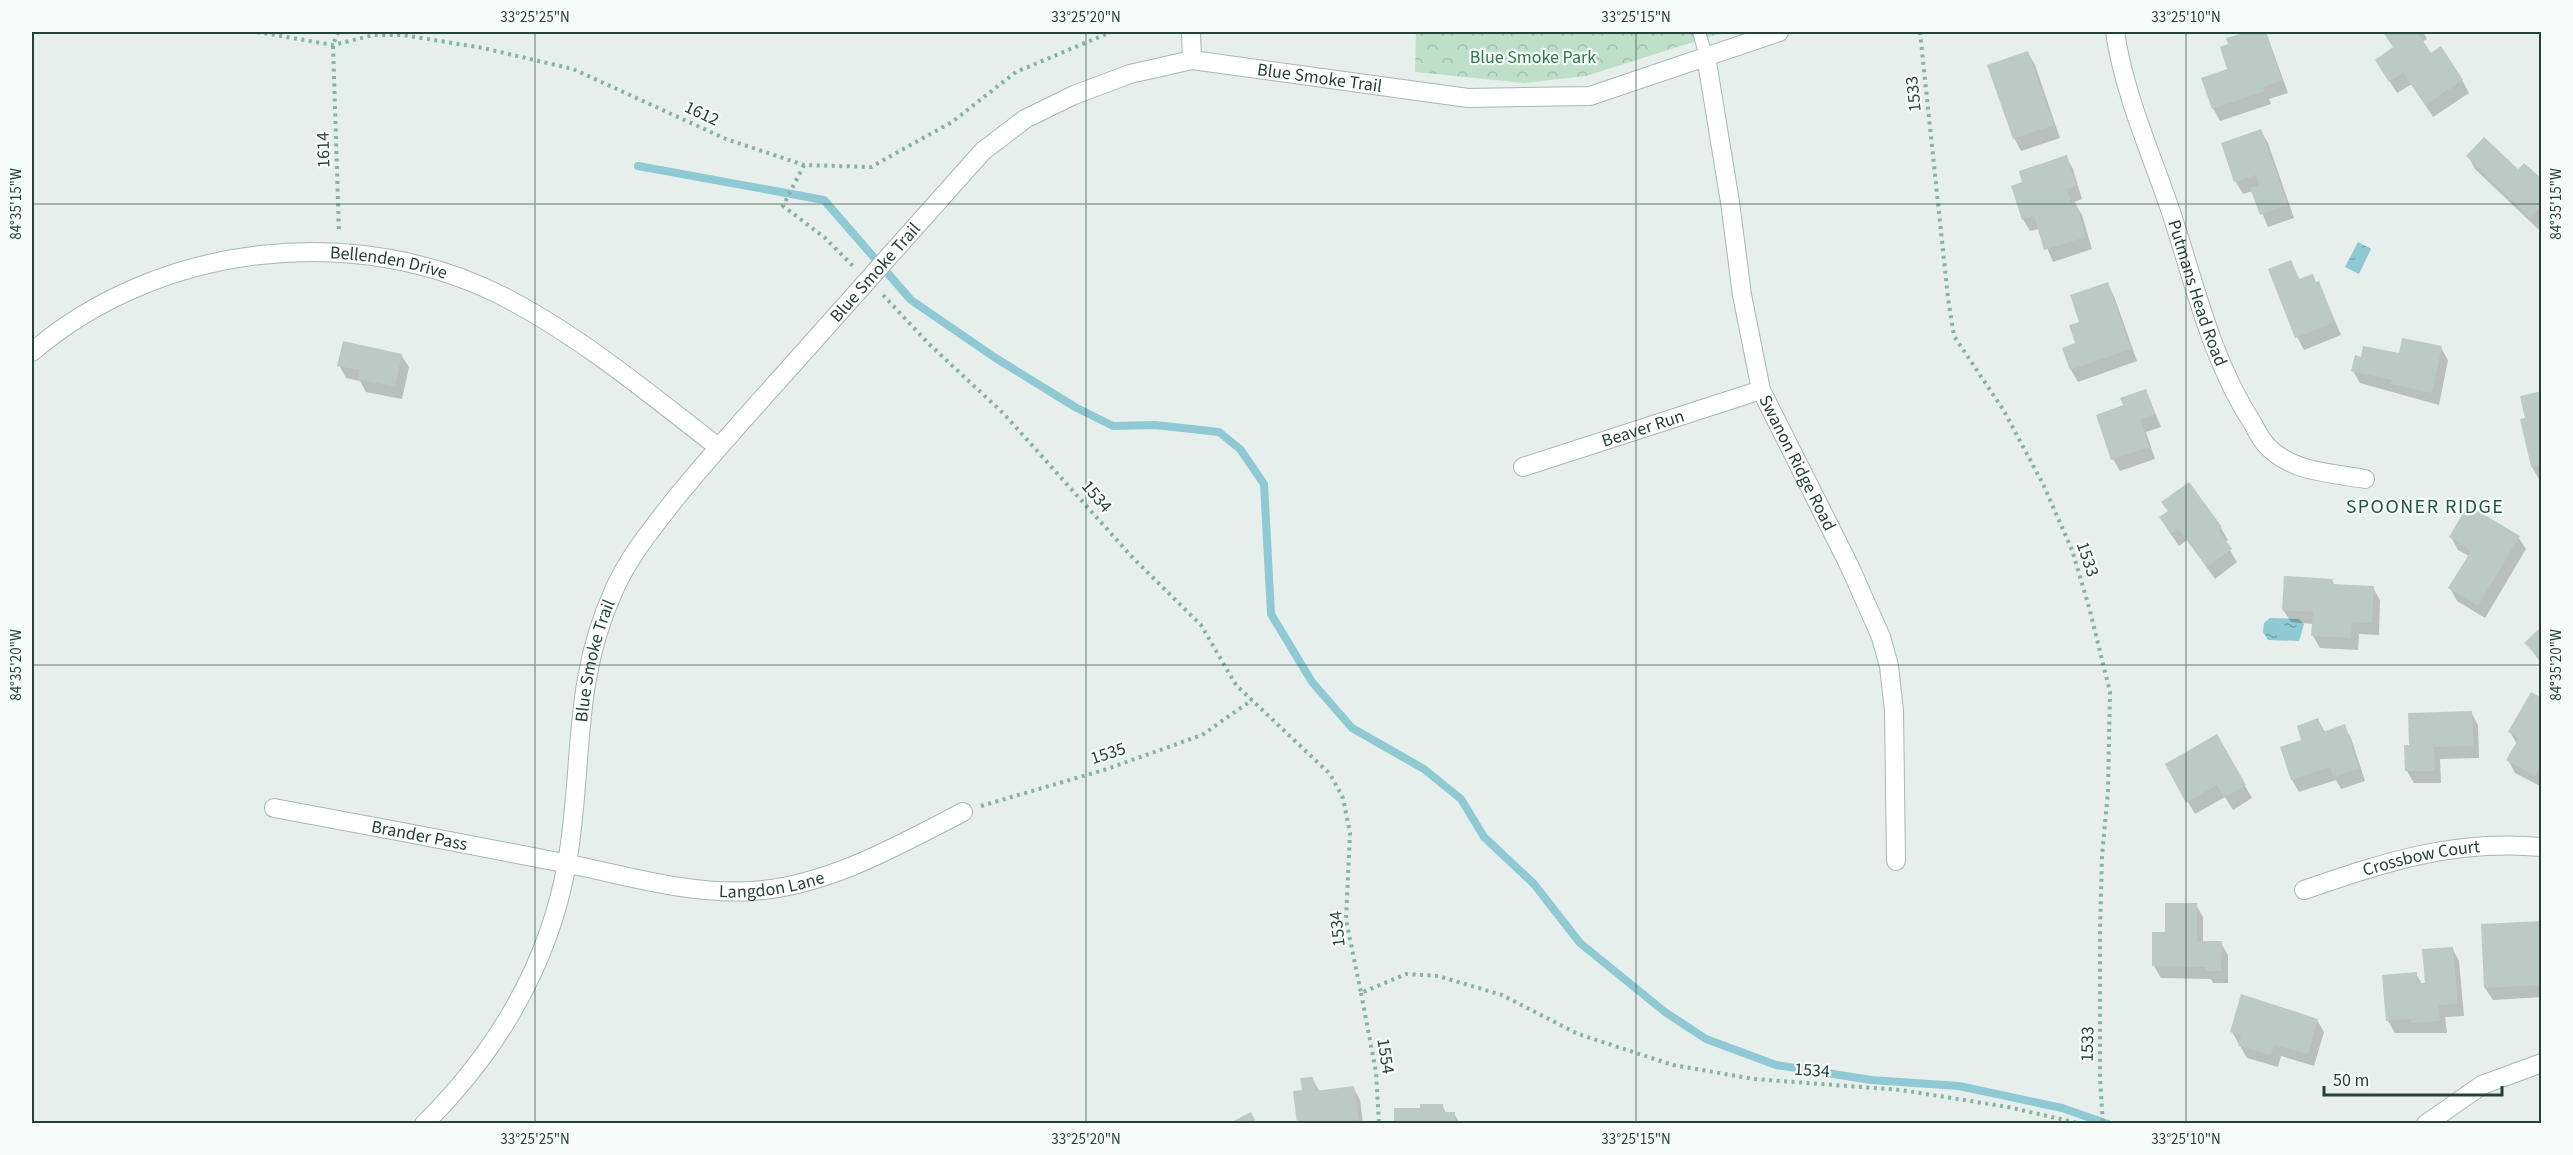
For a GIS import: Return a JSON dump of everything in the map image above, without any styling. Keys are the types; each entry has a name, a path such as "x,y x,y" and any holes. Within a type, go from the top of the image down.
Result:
{"street":[{"path":"1191,32 1192,60"},
{"name":"Blue Smoke Trail","path":"424,1124 456,1092 497,1039 530,981 551,928 567,863 583,686 599,623 632,554 718,447 983,151 1025,119 1101,84 1192,60 1468,98 1590,96 1779,32"},
{"name":"Putmans Head Road","path":"2115,32 2147,149 2169,206 2211,335 2238,402 2267,446 2284,460 2313,470 2365,479"},
{"name":"Swanon Ridge Road","path":"1706,56 1730,202 1742,295 1761,390 1849,565 1881,637 1889,666 1894,711 1896,861"},
{"name":"Bellenden Drive","path":"32,352 47,339 102,303 175,273 248,256 288,253 385,258 429,269 508,299 590,350 718,447"},
{"name":"Beaver Run","path":"1523,467 1761,390"},
{"name":"Brander Pass","path":"274,808 567,863"},
{"name":"Langdon Lane","path":"567,863 706,890 753,891 812,880 873,858 963,812"},
{"name":"Crossbow Court","path":"2304,890 2381,864 2439,849 2483,846 2541,847"},
{"path":"2426,1124 2482,1085 2541,1063"}],"lane":[{"path":"1699,32 1706,56"}],"path":[{"name":"1612","path":"256,32 333,45 374,35 403,35 483,48 573,69 726,139 804,165 871,167 952,122 1016,72 1111,32"},
{"path":"333,45 338,32"},
{"name":"1533","path":"1920,32 1954,336 2004,411 2048,495 2072,550 2110,692 2108,791 2100,928 2100,1079 2103,1124"},
{"name":"1614","path":"333,45 340,254"},
{"path":"804,165 783,206 825,238 855,267"},
{"name":"1534","path":"883,295 928,343 1004,414 1133,558 1201,625 1236,685 1330,774 1343,798 1350,833 1346,920 1360,993 1407,974 1438,976 1502,995 1578,1035 1673,1065 1754,1079 1901,1090 2008,1107 2082,1124"},
{"name":"1535","path":"963,812 1004,797 1107,769 1203,735 1252,700"},
{"name":"1554","path":"1360,993 1376,1072 1379,1124"}],"green space":[{"name":"Blue Smoke Park","path":"1416,32 1725,32 1586,76 1524,83 1415,72"}],"water":[{"path":"2358,242 2371,249 2359,274 2345,267"},
{"path":"2270,618 2299,619 2304,624 2299,641 2268,640 2263,632 2264,623"}],"building":[{"path":"2247,32 2266,32 2282,80 2263,87 2265,91 2212,109 2201,78 2227,69 2220,47 2228,44 2226,38"},
{"path":"2383,32 2417,32 2431,53 2441,46 2463,80 2425,105 2403,73 2389,82 2375,60 2393,47"},
{"path":"2028,51 2054,125 2013,139 1987,65"},
{"path":"2261,129 2288,205 2260,215 2250,188 2259,185 2256,175 2234,182 2221,143"},
{"path":"2484,137 2518,169 2524,163 2542,179 2542,205 2530,218 2466,156"},
{"path":"2067,155 2076,186 2067,189 2071,202 2075,201 2086,237 2044,250 2034,216 2022,220 2011,186 2022,182 2019,171"},
{"path":"2291,260 2299,279 2313,274 2316,282 2319,281 2335,322 2295,338 2268,269"},
{"path":"2108,282 2131,349 2070,370 2062,348 2075,343 2069,325 2079,322 2070,295"},
{"path":"2402,338 2442,346 2432,393 2391,384 2392,380 2351,371 2355,355 2361,357 2363,346 2399,353"},
{"path":"343,341 402,354 395,387 358,379 360,370 337,366"},
{"path":"2146,389 2155,414 2140,419 2149,447 2111,460 2096,415 2123,405 2120,398"},
{"path":"2542,391 2542,465 2531,467 2520,419 2525,418 2520,396"},
{"path":"2189,482 2222,527 2218,530 2232,549 2207,567 2178,529 2171,534 2159,517 2168,511 2161,502"},
{"path":"2468,505 2520,536 2478,606 2448,588 2471,551 2449,537"},
{"path":"2284,576 2333,579 2332,584 2374,586 2372,623 2352,622 2351,638 2311,636 2313,612 2282,610"},
{"path":"2542,626 2542,660 2524,643"},
{"path":"2531,692 2542,698 2542,764 2535,776 2506,760 2519,738 2508,732"},
{"path":"2472,711 2473,746 2434,747 2435,771 2405,771 2404,745 2409,745 2408,713"},
{"path":"2318,718 2323,732 2345,724 2359,769 2333,777 2330,767 2291,780 2280,747 2301,740 2297,726"},
{"path":"2217,734 2246,785 2224,798 2217,785 2186,803 2165,764"},
{"path":"2165,903 2197,903 2197,941 2222,941 2221,971 2205,971 2205,967 2152,966 2152,932 2165,932"},
{"path":"2542,921 2542,985 2484,988 2481,924"},
{"path":"2453,947 2458,1004 2439,1005 2440,1021 2411,1023 2411,1019 2386,1021 2382,975 2417,972 2417,983 2425,983 2422,949"},
{"path":"2241,994 2318,1019 2308,1054 2274,1045 2271,1055 2238,1046 2241,1035 2230,1032"},
{"path":"1313,1077 1315,1091 1354,1086 1359,1120 1297,1124 1293,1091 1302,1090 1300,1078"},
{"path":"1420,1104 1443,1104 1443,1112 1455,1112 1455,1124 1394,1124 1394,1108 1420,1108"},
{"path":"1251,1112 1257,1124 1228,1124"}],"waterway":[{"path":"638,166 824,200 911,300 994,357 1075,407 1113,426 1155,425 1219,432 1240,449 1264,484 1271,614 1312,682 1352,728 1424,769 1461,799 1484,837 1534,884 1580,943 1665,1012 1706,1039 1776,1065 1871,1080 1959,1086 2062,1108 2108,1124"}],"district":[{"name":"SPOONER RIDGE","path":"2425,506"}]}
